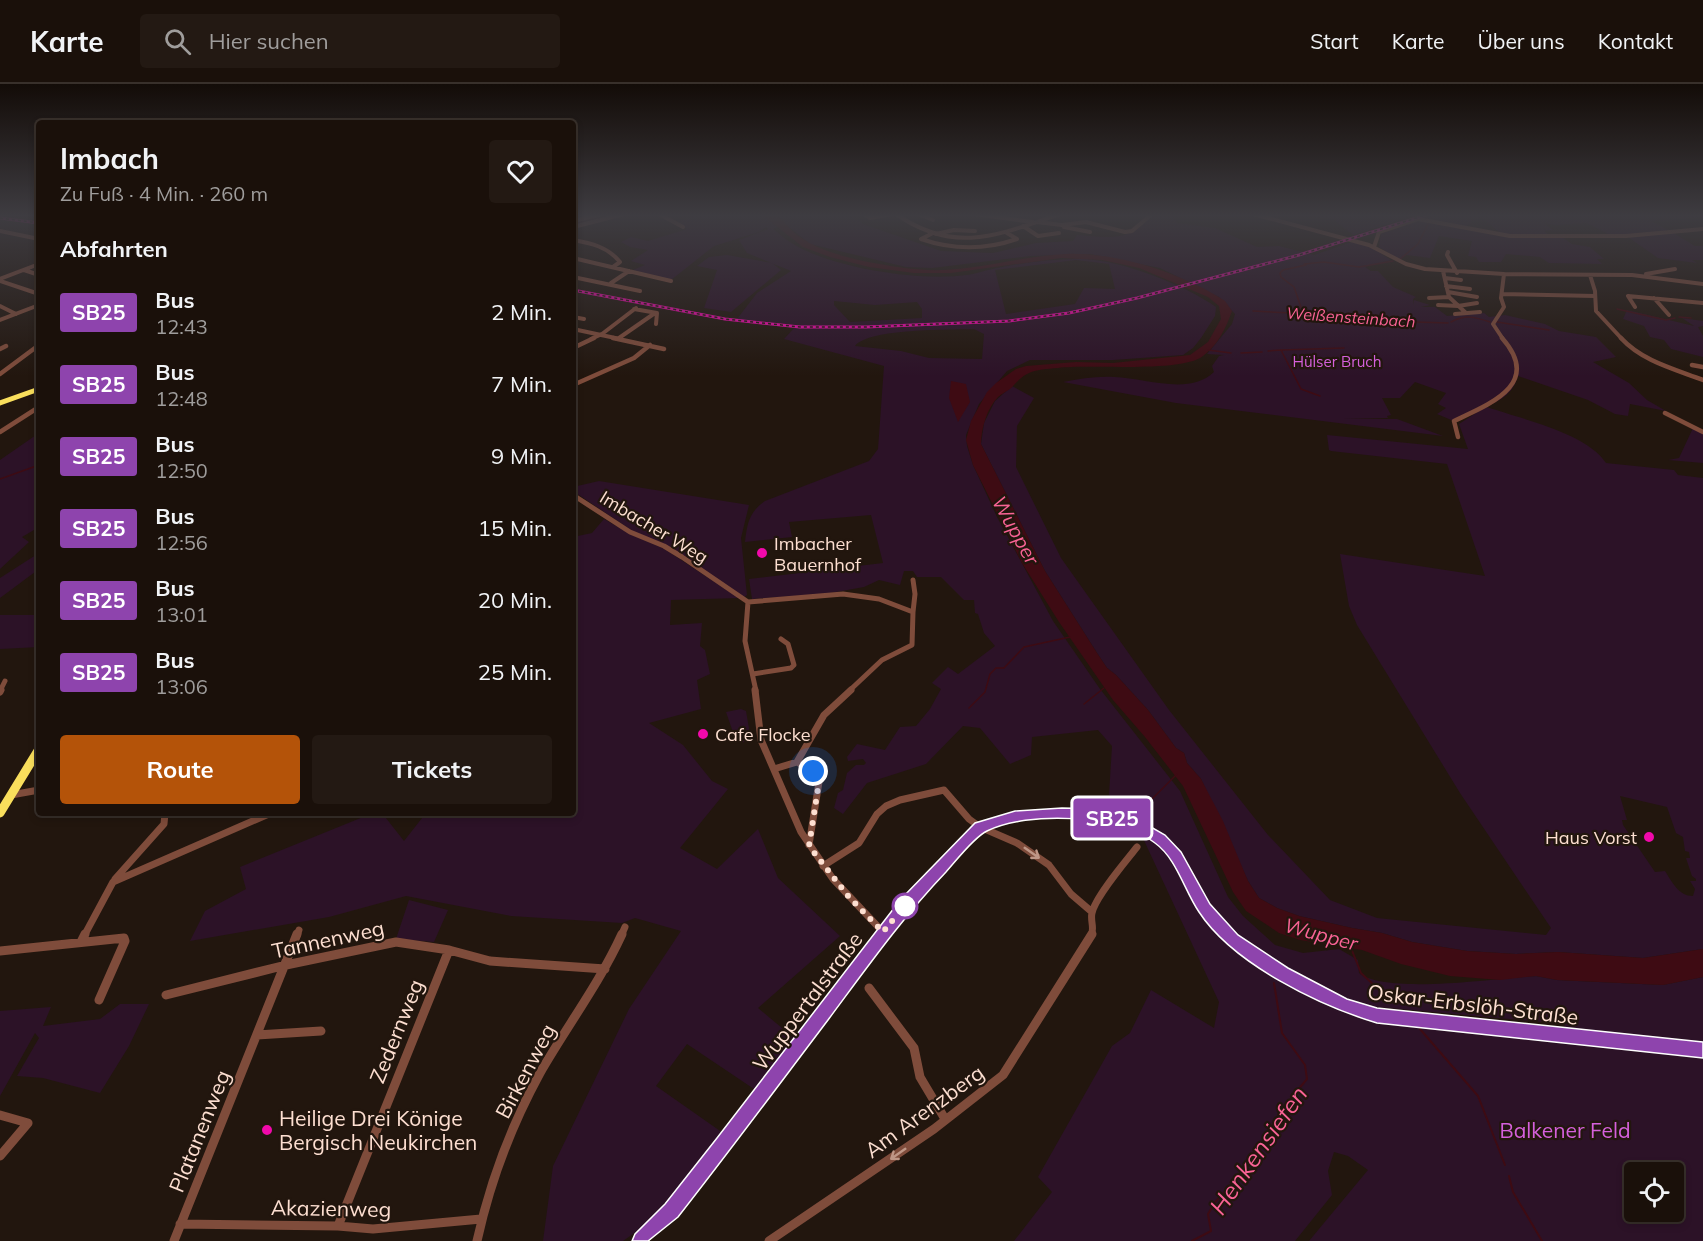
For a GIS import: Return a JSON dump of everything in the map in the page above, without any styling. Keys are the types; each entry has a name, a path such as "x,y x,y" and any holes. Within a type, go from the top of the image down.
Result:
{"main road":[{"path":"0,404 36,390"},
{"path":"0,813 36,754"},
{"name":"Wuppertalstraße","path":"642,1241 672,1210 723,1145 883,932 921,887 980,827 1015,816 1062,813 1102,815 1132,823"},
{"name":"Oskar-Erbslöh-Straße","path":"1132,823 1161,839 1170,849 1204,909 1233,940 1282,974 1344,1005 1377,1016 1703,1050"}],"street":[{"path":"0,280 29,268"},
{"path":"617,268 671,281"},
{"path":"1427,268 1460,275"},
{"path":"1455,268 1460,275"},
{"path":"1646,276 1644,275 1675,269"},
{"path":"24,270 36,274"},
{"path":"611,283 630,271"},
{"path":"1443,271 1449,295 1466,313"},
{"path":"1458,437 1454,421 1506,396 1516,377 1518,368 1512,352 1493,324 1503,309 1504,274"},
{"path":"1445,278 1460,275 1590,274 1646,276 1703,284"},
{"path":"1590,274 1593,278 1596,311 1635,352 1703,380"},
{"path":"576,277 611,283 640,291"},
{"path":"0,280 36,293"},
{"path":"1446,286 1470,289"},
{"path":"1502,294 1595,296"},
{"path":"1428,298 1449,295 1477,297"},
{"path":"1635,307 1628,296 1703,303"},
{"path":"1654,298 1669,315"},
{"path":"1438,305 1458,306 1477,303"},
{"path":"0,306 16,315"},
{"path":"0,320 36,306"},
{"path":"576,347 602,334 635,309 657,313 656,324"},
{"path":"1455,314 1480,312"},
{"path":"619,338 654,313"},
{"path":"0,315 7,318"},
{"path":"576,318 584,319"},
{"path":"576,330 664,349"},
{"path":"576,384 634,358 650,345"},
{"path":"0,349 6,346"},
{"path":"0,374 36,347"},
{"path":"1692,365 1703,367"},
{"path":"0,432 36,409"},
{"path":"1665,413 1703,432"},
{"name":"Imbacher Weg","path":"576,497 630,532 664,546 748,602"},
{"path":"797,762 824,715 882,660 912,645 910,625 915,594 913,580"},
{"path":"883,932 823,866 797,825 758,733 758,702 743,640 743,627 748,602 843,594 879,599 913,612"},
{"path":"753,674 790,668 794,665 788,644 781,639"},
{"path":"0,692 5,681"},
{"path":"774,768 797,762 813,771 819,782 809,846"},
{"path":"823,866 858,844 866,835 874,817 886,806 906,798 933,795 944,790 969,819 980,827 1017,843 1049,865 1071,894 1092,912"},
{"path":"11,795 36,791"},
{"path":"81,942 113,882 164,824 165,816"},
{"path":"113,882 264,816"},
{"name":"Am Arenzberg","path":"769,1241 892,1158 1003,1075 1093,932 1092,912 1113,878 1137,847"},
{"name":"Birkenweg","path":"477,1241 482,1219 514,1126 541,1074 605,969 625,927"},
{"name":"Platanenweg","path":"174,1241 299,930"},
{"path":"0,951 124,938 125,941 99,1000"},
{"name":"Tannenweg","path":"166,994 286,965 396,942 449,950 490,961 605,969"},
{"name":"Zedernweg","path":"338,1226 449,950"},
{"path":"869,988 914,1048 919,1081 945,1119"},
{"path":"257,1035 321,1031"},
{"path":"0,1115 28,1123 0,1156"},
{"name":"Akazienweg","path":"180,1224 338,1226 373,1229 482,1219"}],"green space":[{"path":"638,268 686,268 671,280 633,270"},
{"path":"707,268 778,268 781,270 731,312 704,308 717,270"},
{"name":"Balkener Feld","path":"784,268 863,268 934,277 1011,268 995,270 1006,314 1075,304 1084,288 1115,289 1110,268 1131,268 1188,290 1216,307 1215,316 1201,338 1183,355 1113,360 1030,360 1007,371 979,404 966,435 973,465 997,517 1053,621 1100,689 1180,791 1228,897 1243,916 1275,945 1303,953 1339,949 1358,960 1359,973 1373,980 1393,983 1443,984 1536,976 1557,980 1663,985 1703,977 1703,1241 1309,1241 1368,1170 1348,1156 1334,1152 1328,1171 1332,1195 1295,1241 1014,1241 1052,1192 1038,1177 1112,1046 1130,1033 1151,990 1214,1028 1219,1002 1129,808 1109,795 1112,746 1098,730 1032,737 1031,755 1010,764 980,728 963,726 926,764 867,783 843,814 834,808 838,793 843,790 847,773 856,765 866,763 863,759 848,761 847,757 857,744 885,750 900,727 916,726 930,709 941,689 932,683 948,667 958,674 995,646 984,633 978,614 975,613 974,600 964,600 941,577 917,577 913,571 904,571 900,585 879,580 864,587 825,594 752,599 749,579 883,563 871,515 789,522 792,537 745,542 750,519 755,510 765,501 869,461 878,449 884,366 784,339 797,325 737,319 757,293 791,271","holes":["834,301 875,305 917,302 922,309 922,318 850,322 834,305","974,329 984,334 982,359 929,358 901,351 855,346 863,340 892,333","1367,1006 1564,1024 1571,1040 1371,1019"]},
{"name":"Hülser Bruch","path":"1160,268 1366,268 1378,271 1393,287 1416,297 1413,299 1414,305 1414,300 1430,305 1421,307 1435,307 1447,316 1484,313 1489,317 1505,315 1545,324 1559,331 1596,337 1616,357 1593,362 1629,383 1647,400 1666,411 1630,404 1628,416 1615,414 1588,400 1518,376 1510,392 1487,407 1569,435 1597,452 1606,463 1674,470 1678,475 1703,478 1703,949 1643,958 1558,952 1516,954 1467,951 1412,942 1382,933 1299,916 1259,898 1248,881 1201,779 1187,763 1184,753 1176,748 1148,710 1107,668 1097,653 1045,571 981,444 984,423 995,401 1012,386 1034,398 1017,426 1016,467 1061,558 1169,710 1268,835 1330,900 1377,918 1546,935 1551,928 1460,793 1357,625 1349,606 1340,554 1485,576 1447,464 1331,451 1327,435 1468,449 1459,424 1479,411 1456,422 1437,414 1446,408 1438,404 1446,393 1415,382 1400,398 1382,398 1391,415 1387,416 1388,418 1344,419 1397,419 1443,436 1176,403 1063,382 1107,377 1180,384 1204,379 1214,372 1212,366 1219,356 1224,355 1207,354 1232,324 1235,314 1219,297","holes":["1620,796 1667,807 1676,833 1683,837 1685,851 1689,852 1690,858 1686,858 1692,876 1696,879 1696,881 1690,881 1695,889 1693,896 1680,891 1665,871 1655,872 1623,825 1622,820 1627,820"]},
{"path":"1627,310 1694,326 1682,318 1703,321 1703,326 1698,327 1703,336 1703,357 1671,349 1664,340 1650,337 1644,326 1623,319"},
{"path":"1693,428 1703,434 1703,463 1668,460 1679,458"},
{"path":"36,435 36,529 22,537 29,542 0,569 0,460"},
{"path":"599,481 749,505 741,538 747,595 743,598 680,553 634,532 576,493 576,486"},
{"path":"604,519 632,535 663,548 739,598 671,600 670,625 702,623 700,646 705,650 710,674 697,680 701,709 649,723 683,745 712,781 728,789 680,848 717,869 758,829 778,878 840,936 758,1008 794,1038 754,1089 687,1044 656,1086 723,1133 647,1224 623,1241 543,1241 553,1166 629,1009 681,931 635,918 622,923 511,916 406,896 329,917 190,941 205,911 246,889 240,867 366,816 384,816 404,841 424,816 576,816 576,536 592,533"},
{"path":"36,555 36,571 0,598 0,578"},
{"path":"0,615 36,615 36,647 0,649"},
{"path":"741,709 746,711 751,740 741,743 736,741 726,712"},
{"path":"409,900 448,910 434,942 396,939"},
{"path":"120,1004 149,1004 129,1046 100,1093 43,1078 17,1076 39,1038 35,1033 0,1096 0,1011 51,1007 43,1026 100,1019"}],"water":[{"path":"876,268 944,270 988,268 951,273 914,273"},
{"name":"Wupper","path":"1139,268 1154,268 1169,273 1225,301 1232,311 1224,330 1208,352 1192,361 1176,364 1072,367 1035,371 1024,376 998,397 983,425 981,444 1045,571 1097,653 1107,668 1148,710 1176,748 1184,753 1187,763 1201,779 1223,821 1248,881 1259,898 1299,916 1382,933 1412,942 1467,951 1516,954 1558,952 1643,958 1703,949 1703,977 1663,985 1557,980 1536,976 1500,980 1450,976 1401,964 1362,950 1300,940 1279,933 1246,911 1233,892 1183,786 1113,700 1059,622 1022,563 973,465 966,440 971,421 987,392 1016,369 1026,366 1076,362 1113,363 1190,355 1208,342 1221,319 1219,306 1208,297"},
{"path":"951,381 966,384 970,402 958,422 949,398"}],"waterway":[{"path":"1292,268 1280,273 1281,277 1294,287 1303,313"},
{"name":"Weißensteinbach","path":"1617,309 1666,320 1675,318"},
{"name":"Weißensteinbach","path":"1253,311 1330,315 1350,320 1448,323"},
{"name":"Weißensteinbach","path":"1451,322 1470,317 1490,322"},
{"name":"Weißensteinbach","path":"1679,317 1691,318"},
{"name":"Weißensteinbach","path":"1497,322 1549,330"},
{"path":"1282,350 1344,348"},
{"path":"1208,350 1231,353"},
{"path":"1268,351 1281,350 1301,389 1320,396"},
{"path":"1241,353 1262,352"},
{"path":"0,479 36,466"},
{"path":"969,708 985,692 990,674 996,668 1004,668 1024,647 1070,637"},
{"path":"1084,704 1104,688"},
{"name":"Henkensiefen","path":"1142,809 1177,774"},
{"name":"Wupper","path":"1351,948 1361,973 1391,1001"},
{"name":"Henkensiefen","path":"1192,1241 1211,1231 1208,1214 1216,1201 1244,1172 1278,1123 1288,1114 1292,1097 1307,1079 1305,1065 1282,1033 1274,983"},
{"path":"1420,1029 1478,1096 1505,1165"},
{"path":"1509,1176 1513,1192 1542,1241"}],"railway":[{"path":"576,291 725,319 800,327 866,327 1009,321 1069,313 1137,298 1250,268"}],"bus line":[{"name":"SB25","path":"642,1241 672,1210 723,1145 906,904 980,827 1015,816 1062,813 1102,815 1132,823 1161,839 1176,857 1204,909 1233,940 1282,974 1344,1005 1377,1016 1703,1050"}],"place":[{"name":"Imbacher Bauernhof","path":"762,553"},
{"name":"Cafe Flocke","path":"703,734"},
{"name":"Haus Vorst","path":"1649,837"},
{"name":"Heilige Drei Könige Bergisch Neukirchen","path":"267,1130"}],"route":[{"path":"813,771 819,782 809,846 849,897 883,932 906,904 905,906"}]}
